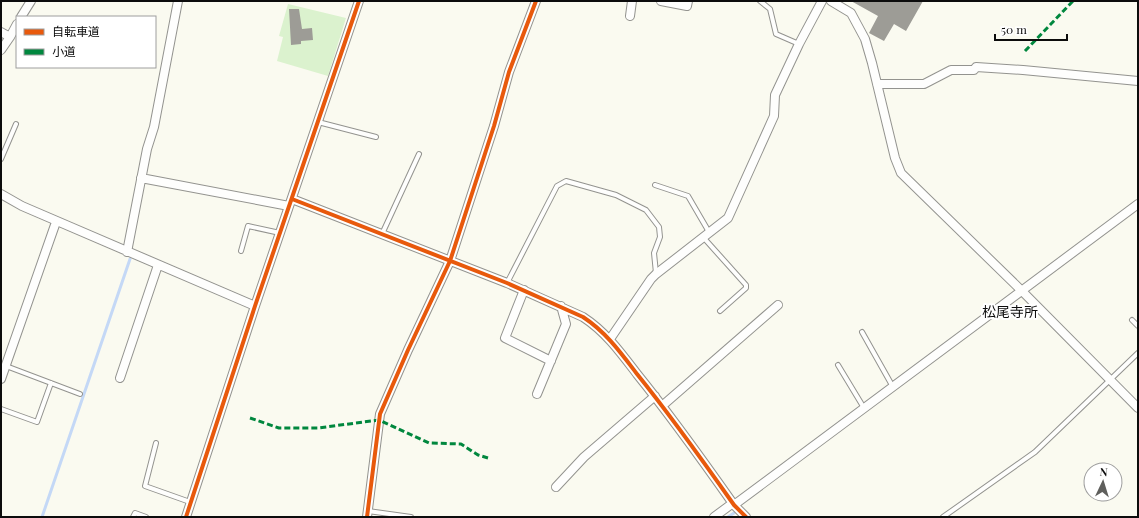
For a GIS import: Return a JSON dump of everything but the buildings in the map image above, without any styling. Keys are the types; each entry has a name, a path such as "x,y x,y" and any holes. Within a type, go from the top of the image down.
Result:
{"street":[{"path":"22,16 31,1"},
{"path":"127,252 146,149 154,127 178,1"},
{"path":"186,517 255,306 359,1"},
{"path":"367,514 380,414 450,261 494,126 509,72 536,1"},
{"path":"630,16 632,1"},
{"path":"661,1 687,6 688,1"},
{"path":"610,339 651,279 728,218 774,116 775,95 799,44 822,1"},
{"path":"831,1 847,9 856,19 867,46 901,173 1022,291 1138,408"},
{"path":"1,50 16,26"},
{"path":"1,32 10,37"},
{"path":"877,84 924,84 948,71 974,70 976,67 1138,81"},
{"path":"141,178 290,202 382,234 507,283 583,317 595,324 610,339 655,396 733,504 746,517"},
{"path":"1,194 56,222 255,306"},
{"path":"714,517 893,387 1138,204"},
{"path":"3,372 56,222"},
{"path":"120,378 158,265"},
{"path":"524,290 505,338 551,362"},
{"path":"662,406 778,305"},
{"path":"537,394 566,324 561,306"},
{"path":"556,487 584,457 655,396"}],"lane":[{"path":"760,1 770,9 776,34 799,44"},
{"path":"318,122 376,137"},
{"path":"1,159 16,124"},
{"path":"382,234 419,154"},
{"path":"507,283 557,186 566,181 616,195 646,210 659,227 660,238 654,253 656,274"},
{"path":"655,185 688,196 706,235 746,285 746,288 720,311"},
{"path":"241,252 248,226 280,233"},
{"path":"1132,320 1138,326"},
{"path":"862,332 893,387"},
{"path":"943,517 1035,452 1138,353"},
{"path":"838,365 864,408"},
{"path":"3,372 51,383 80,394"},
{"path":"1,409 37,422 51,383"},
{"path":"156,443 145,486 190,502"},
{"path":"133,517 135,513 146,517"},
{"path":"367,514 411,517"}],"green space":[{"path":"288,4 346,18 328,76 277,61 283,37 279,36"}],"waterway":[{"path":"42,517 130,259"},
{"path":"728,517 734,513"}],"marked path":[{"path":"1025,51 1073,1"},
{"path":"250,418 279,428 318,428 379,420 429,443 461,444 478,455 488,458"}],"cycle path":[{"path":"186,517 255,306 359,1"},
{"path":"367,517 380,414 450,261 494,126 509,72 536,1"},
{"path":"292,199 507,283 583,317 599,329 619,351 699,455 734,505 746,517"}],"district":[{"name":"松尾寺所","path":"1010,311"}]}
